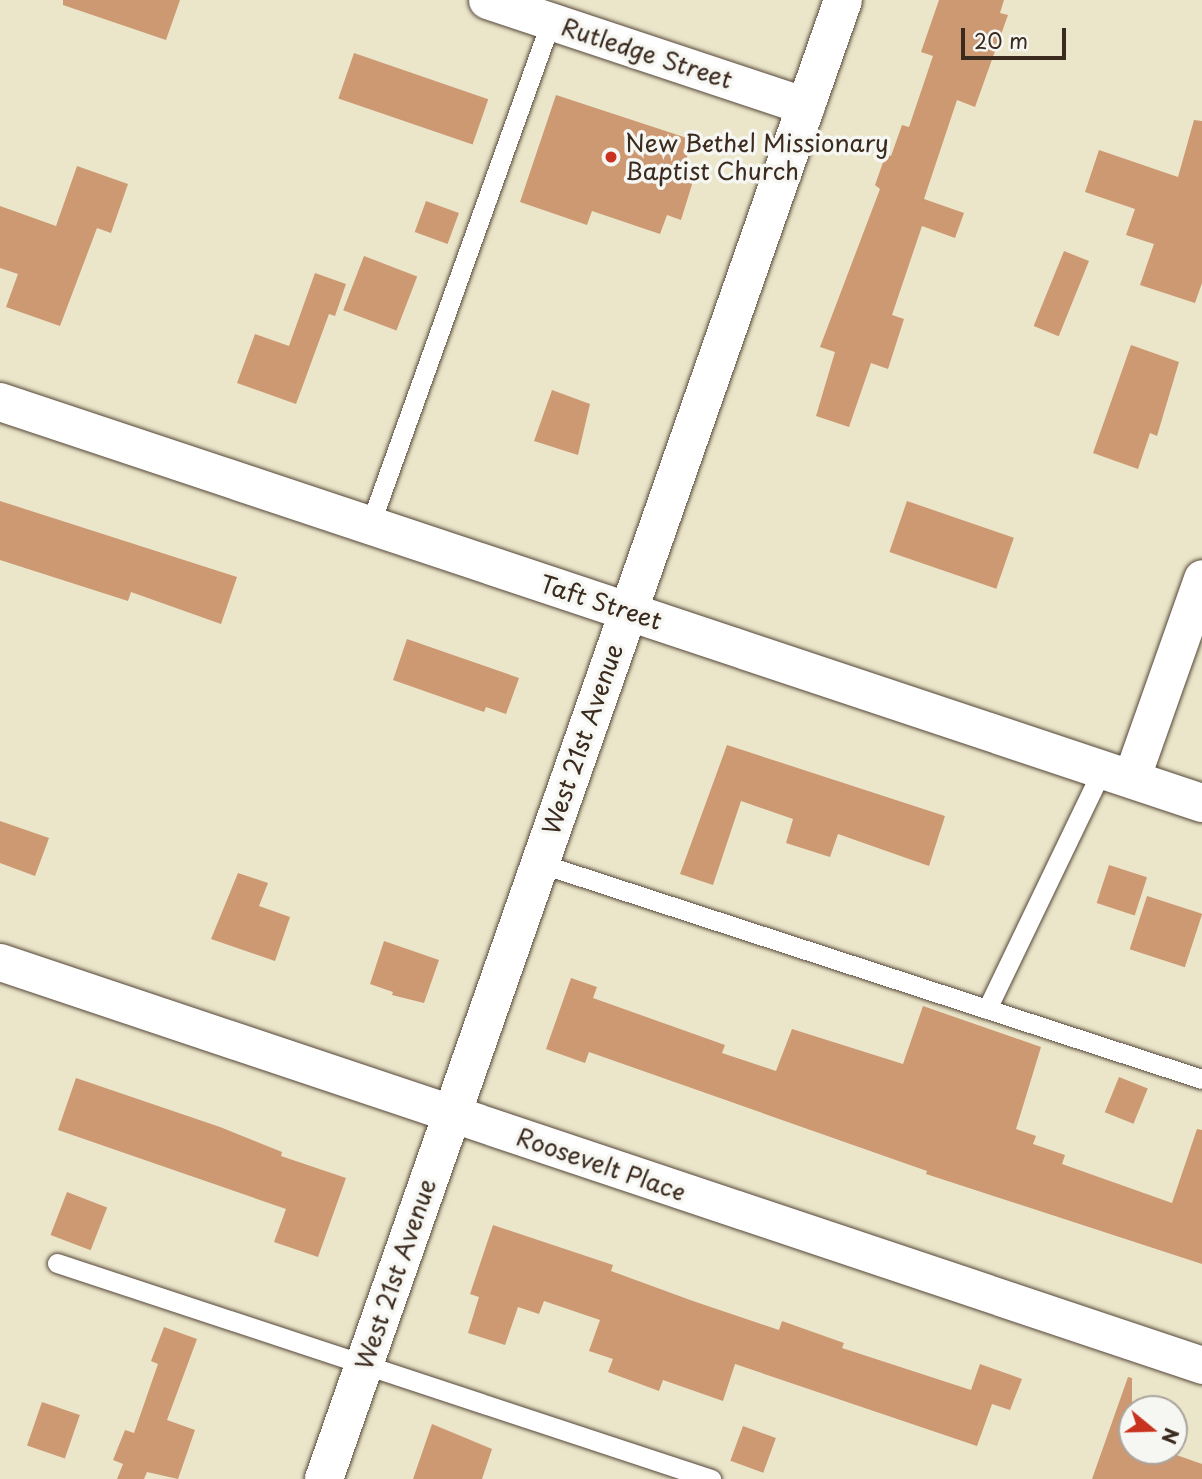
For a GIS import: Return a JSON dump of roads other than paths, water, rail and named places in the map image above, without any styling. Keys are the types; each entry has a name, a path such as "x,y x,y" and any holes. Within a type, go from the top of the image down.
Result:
{"street":[{"name":"Rutledge Street","path":"487,0 806,106"},
{"name":"West 21st Avenue","path":"324,1479 626,611 843,0"},
{"name":"Taft Street","path":"0,402 1202,803"},
{"path":"1116,775 1202,578"},
{"name":"Roosevelt Place","path":"0,962 1202,1365"}],"lane":[{"path":"370,525 551,21"},
{"path":"987,1009 1116,775"},
{"path":"539,863 1202,1079"},
{"path":"57,1263 711,1479"}],"place":[{"name":"New Bethel Missionary Baptist Church","path":"611,157"}]}
